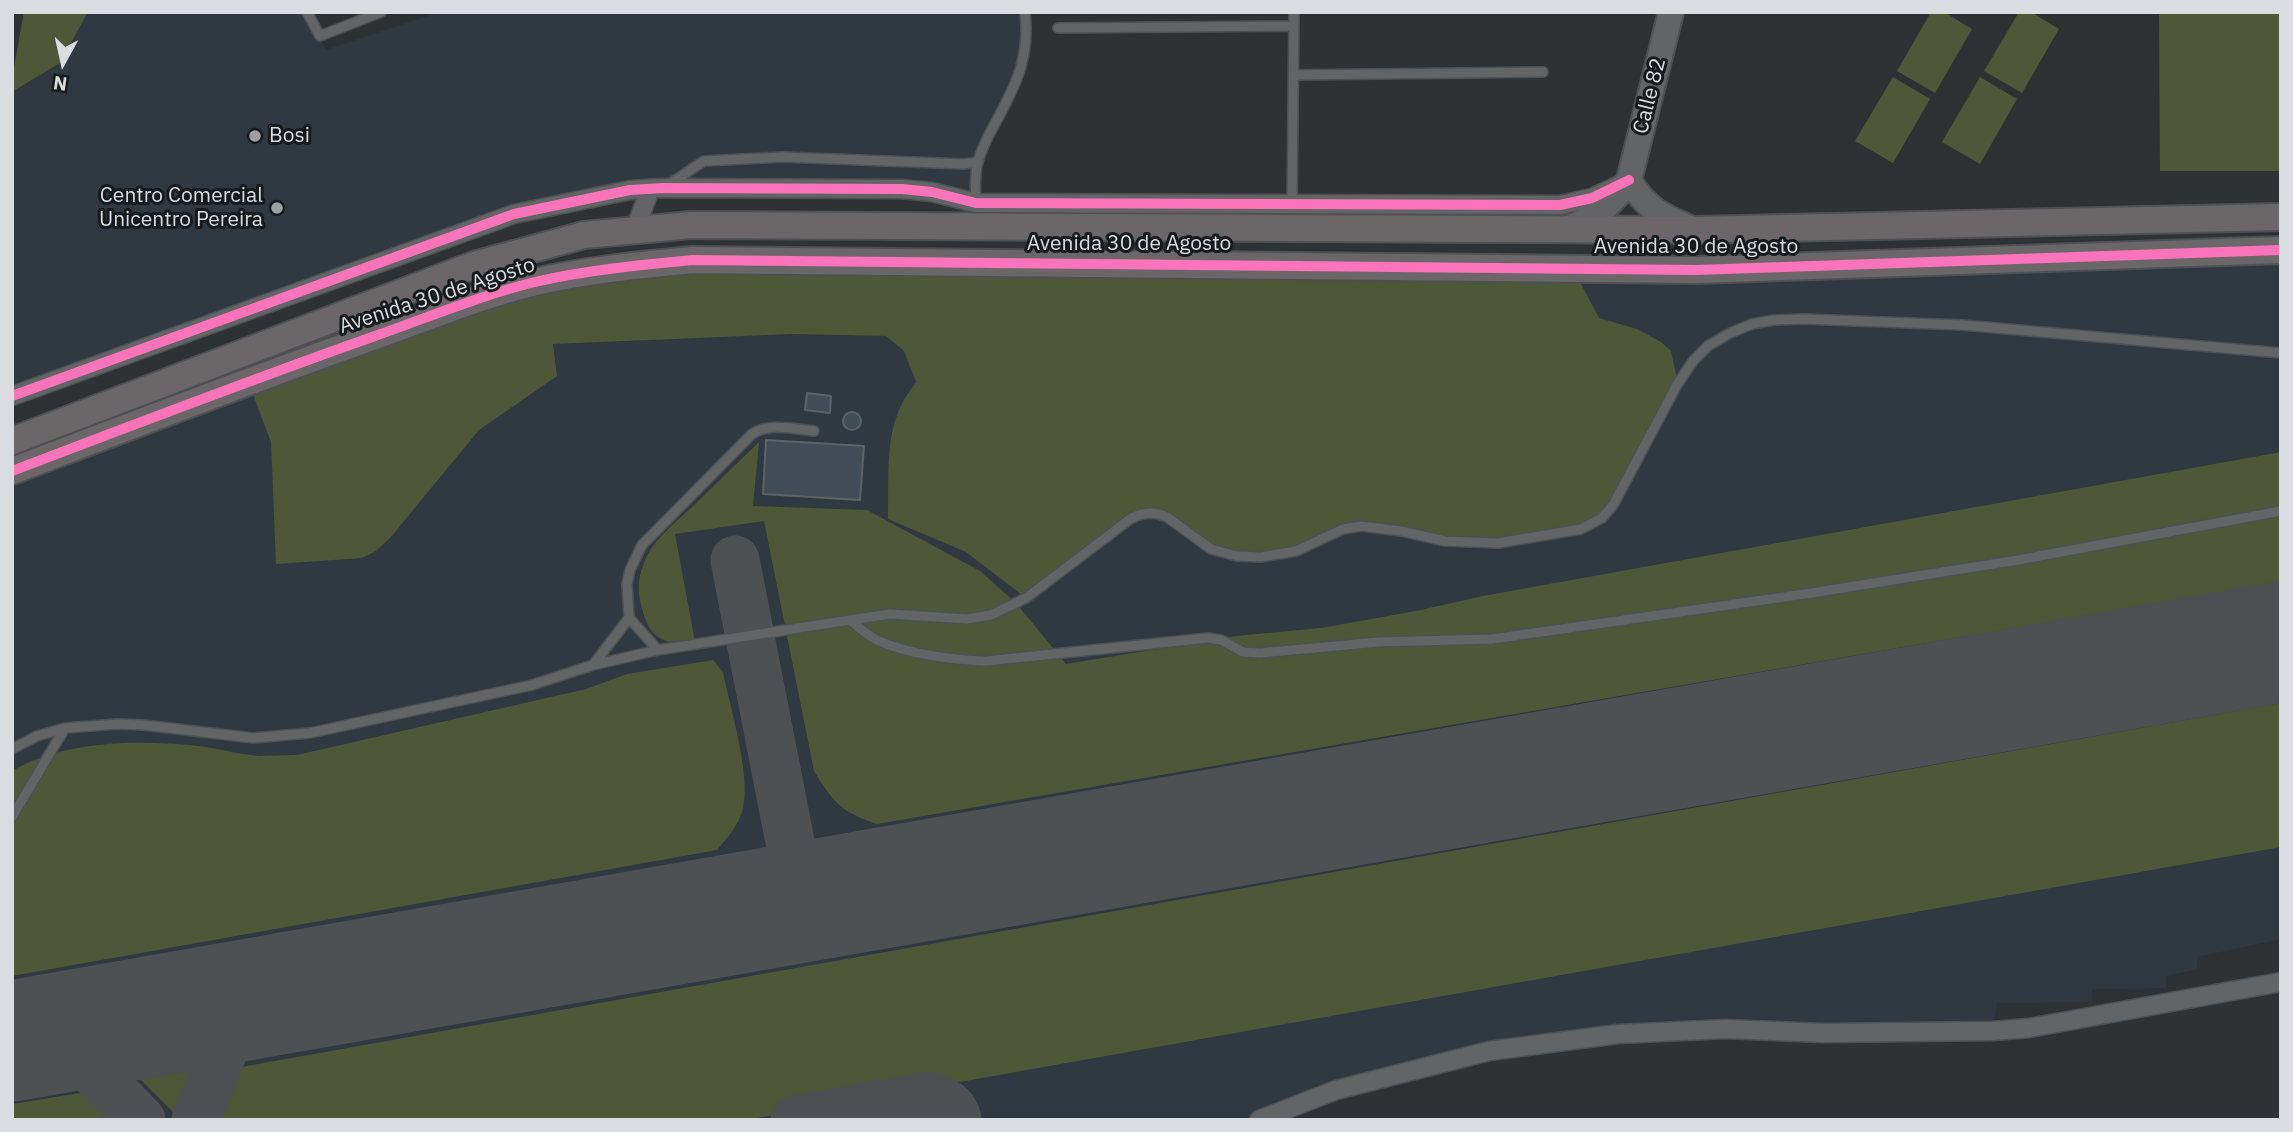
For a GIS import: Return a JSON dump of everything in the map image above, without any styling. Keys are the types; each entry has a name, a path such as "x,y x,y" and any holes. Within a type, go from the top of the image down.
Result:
{"main road":[{"name":"Avenida 30 de Agosto","path":"12,442 474,265 584,235 691,225 977,214 1694,230 2281,217"},
{"name":"Avenida 30 de Agosto","path":"12,471 261,377 488,296 533,282 640,265 706,260 1696,270 2281,250"}],"street":[{"name":"Calle 82","path":"1569,228 1597,215 1617,197 1629,180 1671,12"},
{"path":"12,396 514,214 630,190 902,189 932,192 977,214 1292,204 1560,205 1592,198 1629,180 1648,206 1664,217 1694,230"},
{"path":"635,230 657,188"},
{"path":"1259,1120 1336,1090 1489,1051 1618,1034 1726,1029 1836,1033 2029,1028 2281,982"}],"lane":[{"path":"307,12 320,36 380,12"},
{"path":"977,214 975,179 978,162 1022,68 1026,49 1025,12"},
{"path":"1292,204 1294,12"},
{"path":"1058,28 1294,26"},
{"path":"1295,75 1543,72"},
{"path":"657,188 704,161 783,158 964,164 978,162"},
{"path":"12,749 37,736 65,728 117,724 144,725 228,737 282,737 533,685 593,665 658,650 890,614 967,620 991,615 1026,598 1130,519 1149,512 1167,517 1211,549 1237,556 1261,557 1296,551 1343,529 1361,526 1472,544 1499,543 1581,529 1602,517 1613,505 1678,383 1693,361 1708,346 1730,333 1752,324 1774,320 1962,325 2281,353"},
{"path":"658,650 629,618 627,584 630,570 642,545 752,433 771,427 814,430"},
{"path":"850,621 878,641 958,660 986,661 1208,638 1221,640 1243,652 1260,653 1379,642 1492,639 2018,560 2281,511"},
{"path":"593,665 629,618"},
{"path":"12,817 65,728"}],"shaded area":[{"name":"Centro Comercial Unicentro Pereira","path":"88,12 307,12 326,50 440,12 1025,12 1026,49 978,162 976,203 960,198 663,188 514,214 12,396 12,92 60,63"},
{"path":"2281,250 2281,939 2197,957 2197,969 2166,976 2166,988 2092,989 2092,1002 1997,1003 1993,1031 1726,1029 1489,1051 1259,1120 12,1120 12,471 359,342 1572,267"}],"green space":[{"path":"24,12 88,12 60,63 12,92 12,78"},
{"path":"1931,12 1944,12 1972,29 1935,93 1897,71"},
{"path":"2019,12 2031,12 2059,29 2022,93 1984,71"},
{"path":"2159,12 2281,12 2281,171 2160,171"},
{"path":"1893,77 1930,99 1893,163 1855,141"},
{"path":"1980,77 2017,99 1980,164 1942,142"},
{"path":"1572,267 1599,318 1637,329 1661,342 1671,351 1678,383 1613,505 1592,524 1472,544 1361,526 1280,555 1223,552 1167,517 1138,515 1026,598 966,552 888,519 892,436 901,406 916,382 904,351 886,336 792,334 553,344 557,376 479,430 390,538 376,551 362,558 276,564 271,442 248,381 586,272"},
{"path":"759,442 753,506 867,510 980,571 1016,603 1066,664 1236,636 1321,628 1483,596 2281,452 2281,582 877,824 839,805 814,771 764,521 675,534 695,642 670,642 657,636 648,624 642,608 639,596 640,577 653,546"},
{"path":"713,660 723,672 735,722 745,794 739,820 717,850 12,976 12,771 32,761 76,748 122,743 190,745 259,756 297,755 586,689 627,674"},
{"path":"2281,703 2281,847 746,1120 210,1120 222,1091 241,1067"},
{"path":"200,1069 181,1120 140,1079"},
{"path":"86,1092 117,1120 12,1120 12,1104"}],"building":[{"path":"807,393 831,396 830,413 805,410"},
{"path":"848,412 856,412 861,421 859,428 848,430 843,425 843,417"},
{"path":"766,440 864,446 860,500 763,494"}],"taxiway":[{"path":"735,560 802,903"},
{"path":"196,1120 243,1001"},
{"path":"57,1034 141,1120"},
{"path":"795,1120 928,1096 947,1104 957,1120"}],"runway":[{"path":"12,1041 2281,642"}],"cycle path":[{"path":"12,396 514,214 630,190 902,189 932,192 976,203 1560,205 1592,198 1629,180"},
{"path":"12,471 495,293 574,274 692,260 1696,270 2281,250"}],"place":[{"name":"Bosi","path":"255,136"},
{"name":"Centro Comercial Unicentro Pereira","path":"277,208"}]}
